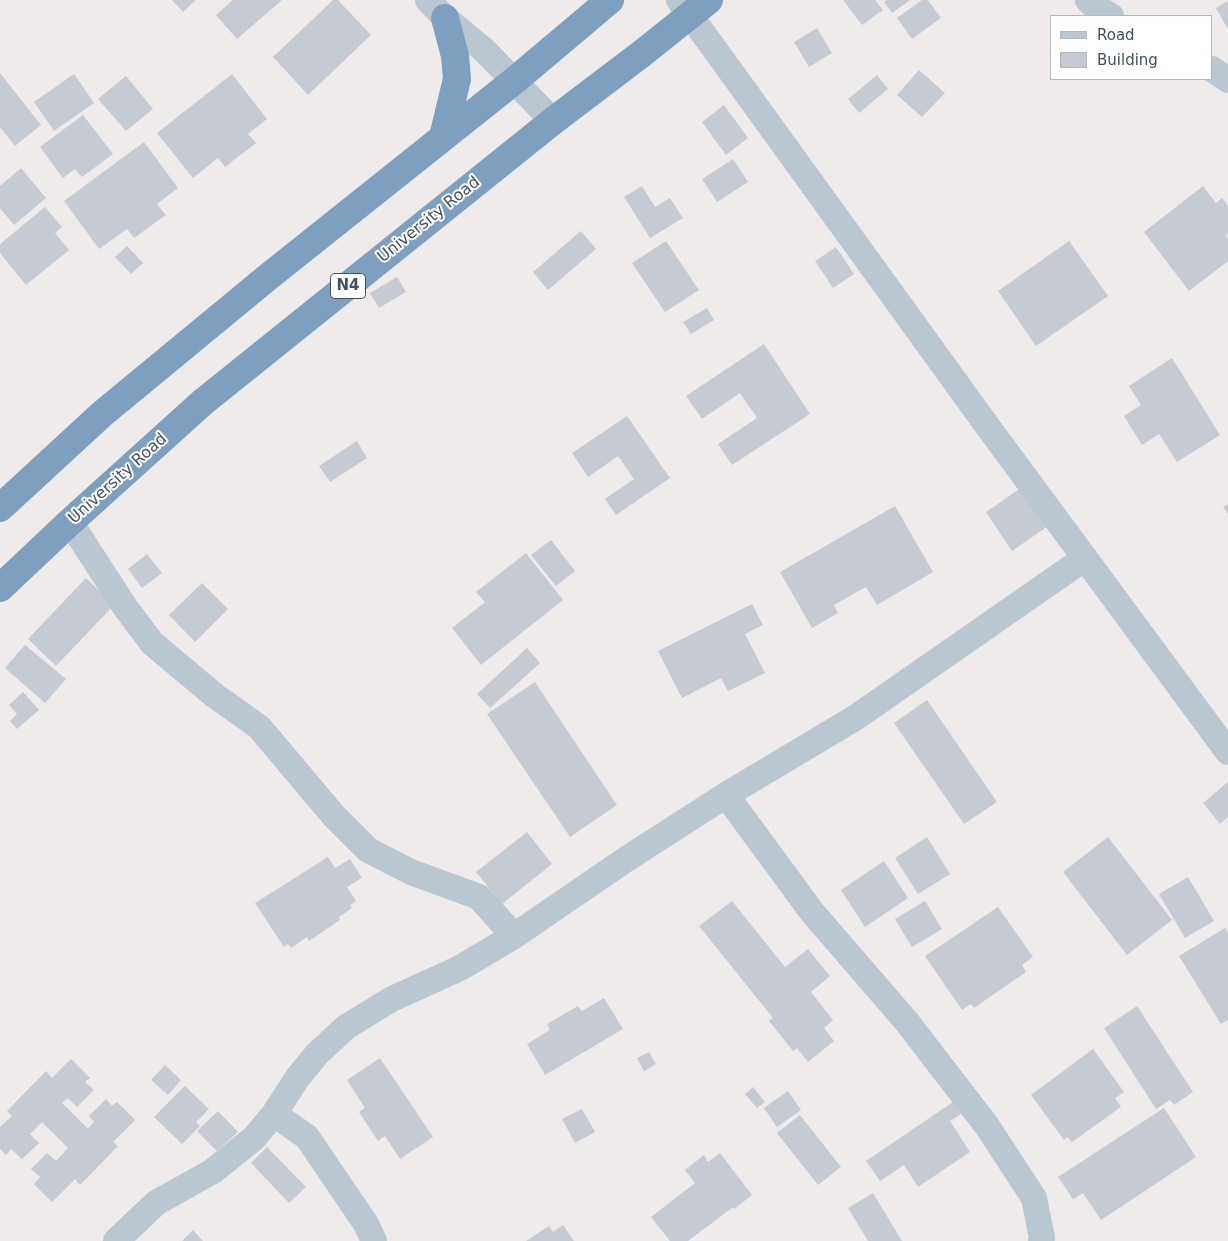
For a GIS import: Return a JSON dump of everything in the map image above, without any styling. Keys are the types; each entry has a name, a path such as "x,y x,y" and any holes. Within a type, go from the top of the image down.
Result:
{"highway":[{"path":"0,508 102,414 268,277 514,81 610,0"},
{"name":"University Road","path":"0,588 70,522 204,402 553,121 692,5"},
{"path":"437,9 455,56 457,79 443,137"}],"street":[{"path":"1088,0 1109,15"},
{"path":"692,5 985,423 1228,752"},
{"path":"437,9 484,50 553,121"},
{"path":"1213,70 1228,80"},
{"path":"70,522 125,607 152,644 214,694 259,727 334,816 368,850 411,872 478,897 514,936"},
{"path":"116,1241 156,1203 213,1171 254,1138 274,1114 298,1077 346,1027 392,999 460,968 514,936 625,860 726,795 855,718 1085,558"},
{"path":"726,795 812,912 907,1022 987,1126 1034,1198 1041,1241"},
{"path":"274,1114 307,1137 366,1224 374,1241"}],"building":[{"path":"172,0 196,0 183,12"},
{"path":"233,0 282,0 237,39 216,15"},
{"path":"333,0 338,0 371,35 308,95 273,57"},
{"path":"843,0 875,0 883,10 862,25"},
{"path":"887,0 910,0 892,13 884,2"},
{"path":"922,0 928,0 941,18 912,39 897,18"},
{"path":"1228,1 1228,29 1216,8"},
{"path":"817,28 832,53 809,67 794,42"},
{"path":"919,70 945,93 922,117 897,95"},
{"path":"0,73 41,125 15,146 0,127"},
{"path":"74,74 94,103 54,131 34,102"},
{"path":"232,74 267,119 248,134 256,143 225,167 218,158 193,178 157,133"},
{"path":"877,75 888,89 859,113 848,99"},
{"path":"126,76 153,109 126,131 98,99"},
{"path":"724,105 748,138 726,155 702,122"},
{"path":"83,115 113,154 82,177 75,169 63,178 40,147"},
{"path":"144,142 178,188 157,204 166,215 134,238 127,229 99,249 64,201"},
{"path":"733,159 748,182 717,202 702,179"},
{"path":"21,168 46,198 14,225 0,208 0,186"},
{"path":"642,186 655,207 670,198 683,218 650,238 624,197"},
{"path":"1203,186 1216,203 1222,198 1228,206 1228,234 1225,235 1228,239 1228,261 1189,291 1144,232"},
{"path":"45,207 62,227 55,233 69,250 26,285 0,253 0,244"},
{"path":"581,231 596,249 548,290 533,272"},
{"path":"666,241 699,290 665,312 632,263"},
{"path":"1069,241 1108,296 1036,346 998,291"},
{"path":"127,246 143,263 131,274 115,257"},
{"path":"836,247 854,274 833,288 815,261"},
{"path":"397,277 406,292 379,308 370,293"},
{"path":"707,308 714,320 691,334 683,322"},
{"path":"764,344 810,414 732,465 718,444 757,418 740,393 702,419 686,396"},
{"path":"1172,358 1220,435 1177,462 1159,434 1142,445 1124,416 1141,405 1129,386"},
{"path":"627,416 670,478 616,515 605,499 634,479 618,456 588,477 572,453"},
{"path":"357,441 367,458 330,482 319,466"},
{"path":"1021,488 1048,526 1012,551 986,512"},
{"path":"1228,504 1228,514 1223,507"},
{"path":"895,506 933,572 877,605 866,587 834,605 838,613 812,628 780,572"},
{"path":"551,540 575,571 556,586 531,555"},
{"path":"526,553 563,600 481,665 452,628 485,602 476,592"},
{"path":"147,554 162,573 142,588 128,569"},
{"path":"86,578 114,605 56,666 28,639"},
{"path":"202,583 228,609 195,642 169,615"},
{"path":"752,604 763,625 745,634 765,673 728,691 721,678 682,698 658,651"},
{"path":"25,645 66,679 45,703 5,668"},
{"path":"527,648 540,663 490,708 477,694"},
{"path":"535,682 617,805 570,837 487,714"},
{"path":"23,692 39,710 17,729 10,721 17,714 9,705"},
{"path":"927,700 997,802 964,824 894,723"},
{"path":"1228,782 1228,817 1220,824 1203,803"},
{"path":"527,832 552,864 502,904 476,872"},
{"path":"927,837 950,874 918,894 895,858"},
{"path":"1108,837 1172,920 1127,955 1063,872"},
{"path":"328,857 335,868 350,859 362,878 347,887 356,901 350,905 352,908 339,917 340,920 309,941 307,937 291,948 288,944 284,947 255,903"},
{"path":"884,861 908,898 865,927 841,890"},
{"path":"1188,877 1214,921 1185,938 1159,894"},
{"path":"732,901 785,967 808,949 830,976 811,992 833,1020 824,1028 834,1041 808,1062 797,1048 793,1051 769,1021 773,1018 699,926"},
{"path":"925,901 942,929 912,947 895,919"},
{"path":"998,907 1033,957 1022,965 1026,972 974,1008 971,1004 962,1010 925,956"},
{"path":"1225,928 1228,933 1228,1020 1221,1024 1179,956"},
{"path":"604,998 623,1029 545,1075 527,1044 550,1030 547,1024 578,1006 582,1011"},
{"path":"1137,1006 1193,1092 1174,1105 1170,1100 1156,1109 1104,1028"},
{"path":"1093,1049 1124,1092 1115,1098 1121,1107 1072,1142 1067,1137 1064,1140 1031,1095"},
{"path":"649,1052 656,1064 644,1071 637,1058"},
{"path":"380,1058 433,1137 400,1159 385,1136 378,1141 359,1112 365,1108 347,1080"},
{"path":"71,1059 90,1078 85,1082 94,1090 77,1107 68,1098 62,1103 88,1129 94,1122 89,1116 106,1099 112,1106 117,1102 135,1120 113,1142 118,1146 80,1185 75,1179 52,1202 34,1184 40,1177 31,1169 47,1153 56,1161 68,1148 42,1122 30,1134 39,1143 22,1159 11,1149 6,1155 0,1149 0,1127 12,1116 7,1111 46,1071 52,1078"},
{"path":"165,1065 181,1080 168,1095 151,1080"},
{"path":"185,1086 209,1109 196,1122 200,1126 182,1144 154,1117"},
{"path":"753,1087 765,1102 757,1108 745,1094"},
{"path":"788,1091 801,1110 777,1127 764,1108"},
{"path":"953,1102 961,1114 950,1121 970,1152 918,1187 904,1165 880,1181 866,1161"},
{"path":"1164,1108 1196,1157 1101,1220 1083,1193 1073,1199 1058,1177"},
{"path":"582,1109 595,1132 575,1143 562,1119"},
{"path":"218,1111 238,1132 217,1151 197,1131"},
{"path":"800,1115 841,1167 818,1185 777,1133"},
{"path":"267,1147 306,1187 289,1203 251,1163"},
{"path":"720,1153 752,1195 688,1241 670,1241 651,1217 695,1183 685,1170 704,1155 708,1162"},
{"path":"873,1193 902,1241 868,1241 848,1208"},
{"path":"563,1225 574,1241 526,1241 549,1226 553,1232"},
{"path":"193,1230 203,1241 182,1241"}]}
